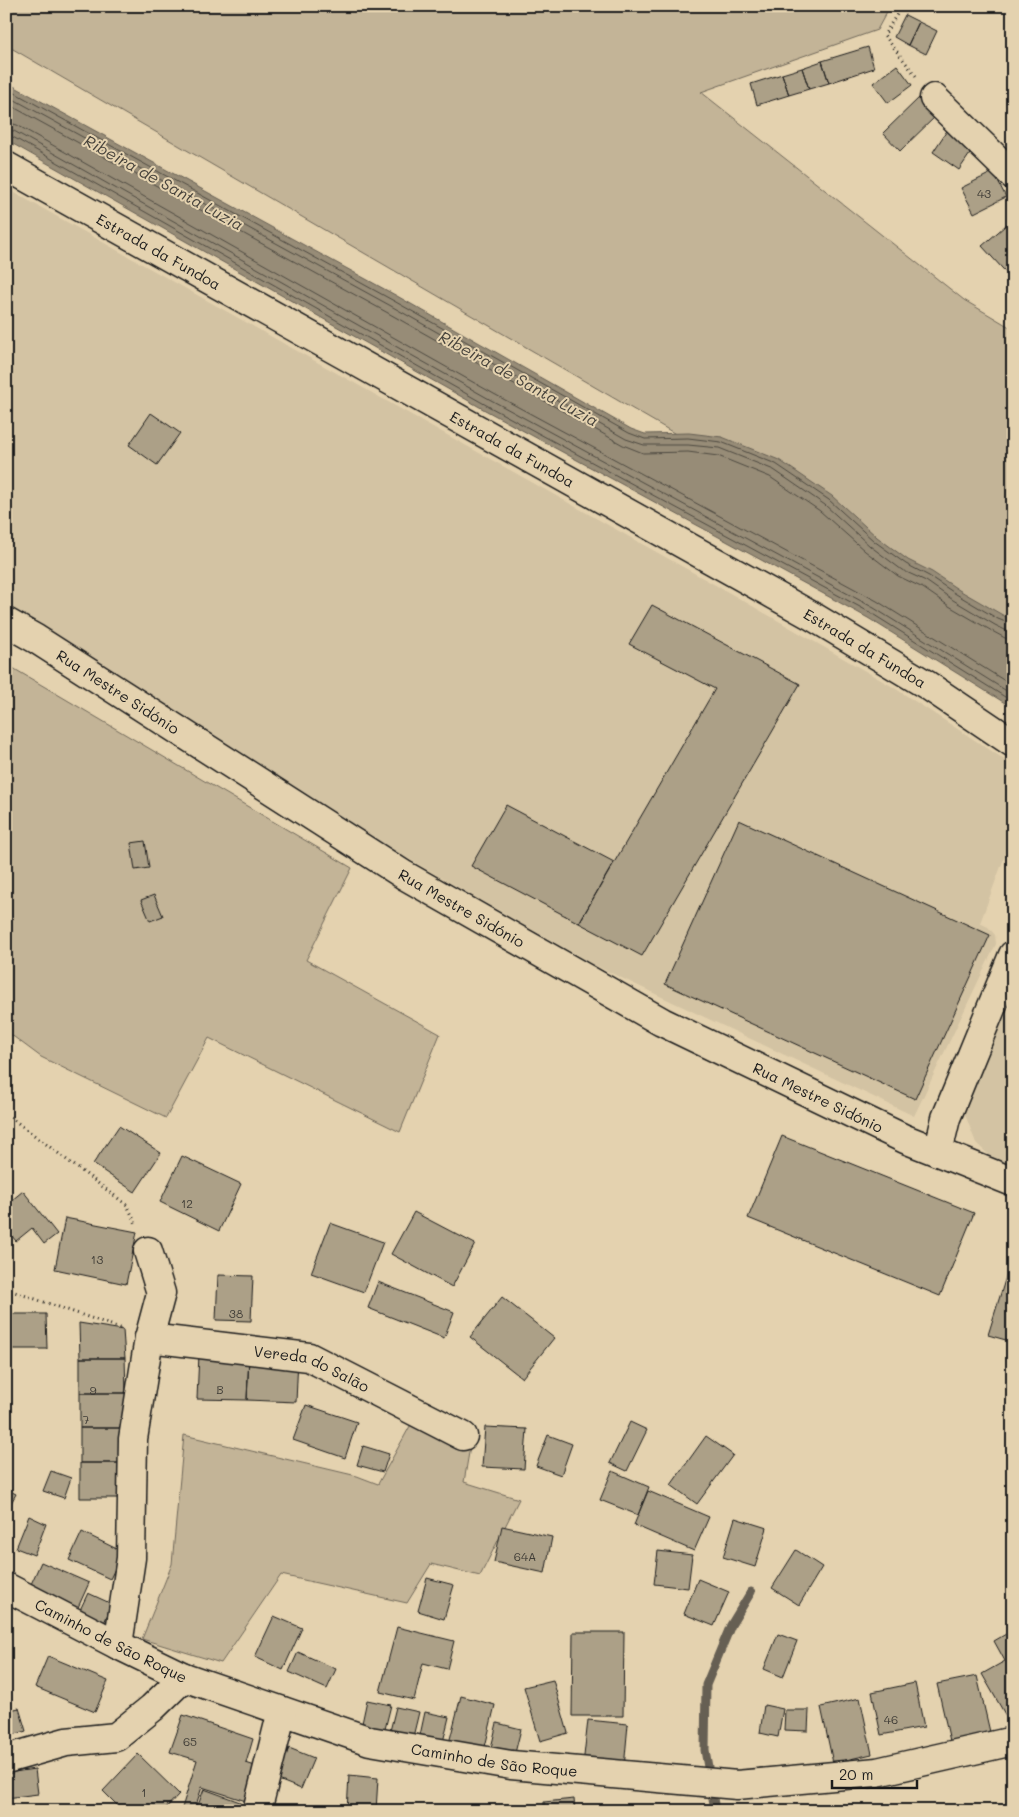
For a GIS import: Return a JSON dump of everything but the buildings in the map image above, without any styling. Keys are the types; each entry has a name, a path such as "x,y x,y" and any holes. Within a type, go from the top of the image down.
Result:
{"street":[{"path":"934,98 1013,175"},
{"name":"Estrada da Fundoa","path":"6,166 812,616 928,685 1013,743"},
{"name":"Rua Mestre Sidónio","path":"6,622 36,639 404,875 662,1022 905,1139 1013,1182"},
{"path":"938,1152 946,1118 1013,956"},
{"path":"118,1645 131,1558 133,1439 149,1338 162,1293 148,1251"},
{"name":"Vereda do Salão","path":"149,1338 309,1357 463,1436"},
{"name":"Caminho de São Roque","path":"6,1587 184,1677 370,1741 511,1765 737,1785 877,1772 1013,1740"},
{"path":"6,1759 66,1742 116,1737 152,1708 184,1677"},
{"path":"257,1811 282,1711"}],"path":[{"path":"902,6 884,35 934,98"},
{"path":"6,1114 127,1205 148,1251"},
{"path":"6,1289 149,1338"}],"shaded area":[{"path":"6,6 890,6 877,30 701,92 964,300 1013,329 1013,630 6,45"},
{"path":"6,188 735,596 893,687 1013,765 1013,834 980,923 988,927 995,935 996,944 914,1116 592,964 257,772 6,623"},
{"path":"6,664 352,868 306,960 440,1034 400,1132 209,1038 166,1118 41,1057 6,1031"},
{"path":"1013,991 1013,1173 1005,1170 976,1143 964,1112 969,1080"},
{"path":"420,1408 472,1435 464,1482 519,1499 480,1576 431,1564 407,1603 281,1575 221,1663 142,1639 172,1564 184,1435 357,1476 378,1484"}],"water":[{"name":"Ribeira de Santa Luzia","path":"6,82 397,296 631,429 645,434 689,433 722,437 779,460 832,496 877,537 908,560 932,572 1013,621 1013,708 868,618 485,410 6,140"}],"waterway":[{"path":"708,1767 705,1750 706,1685 731,1625 751,1592"},
{"path":"713,1798 715,1811"}]}
